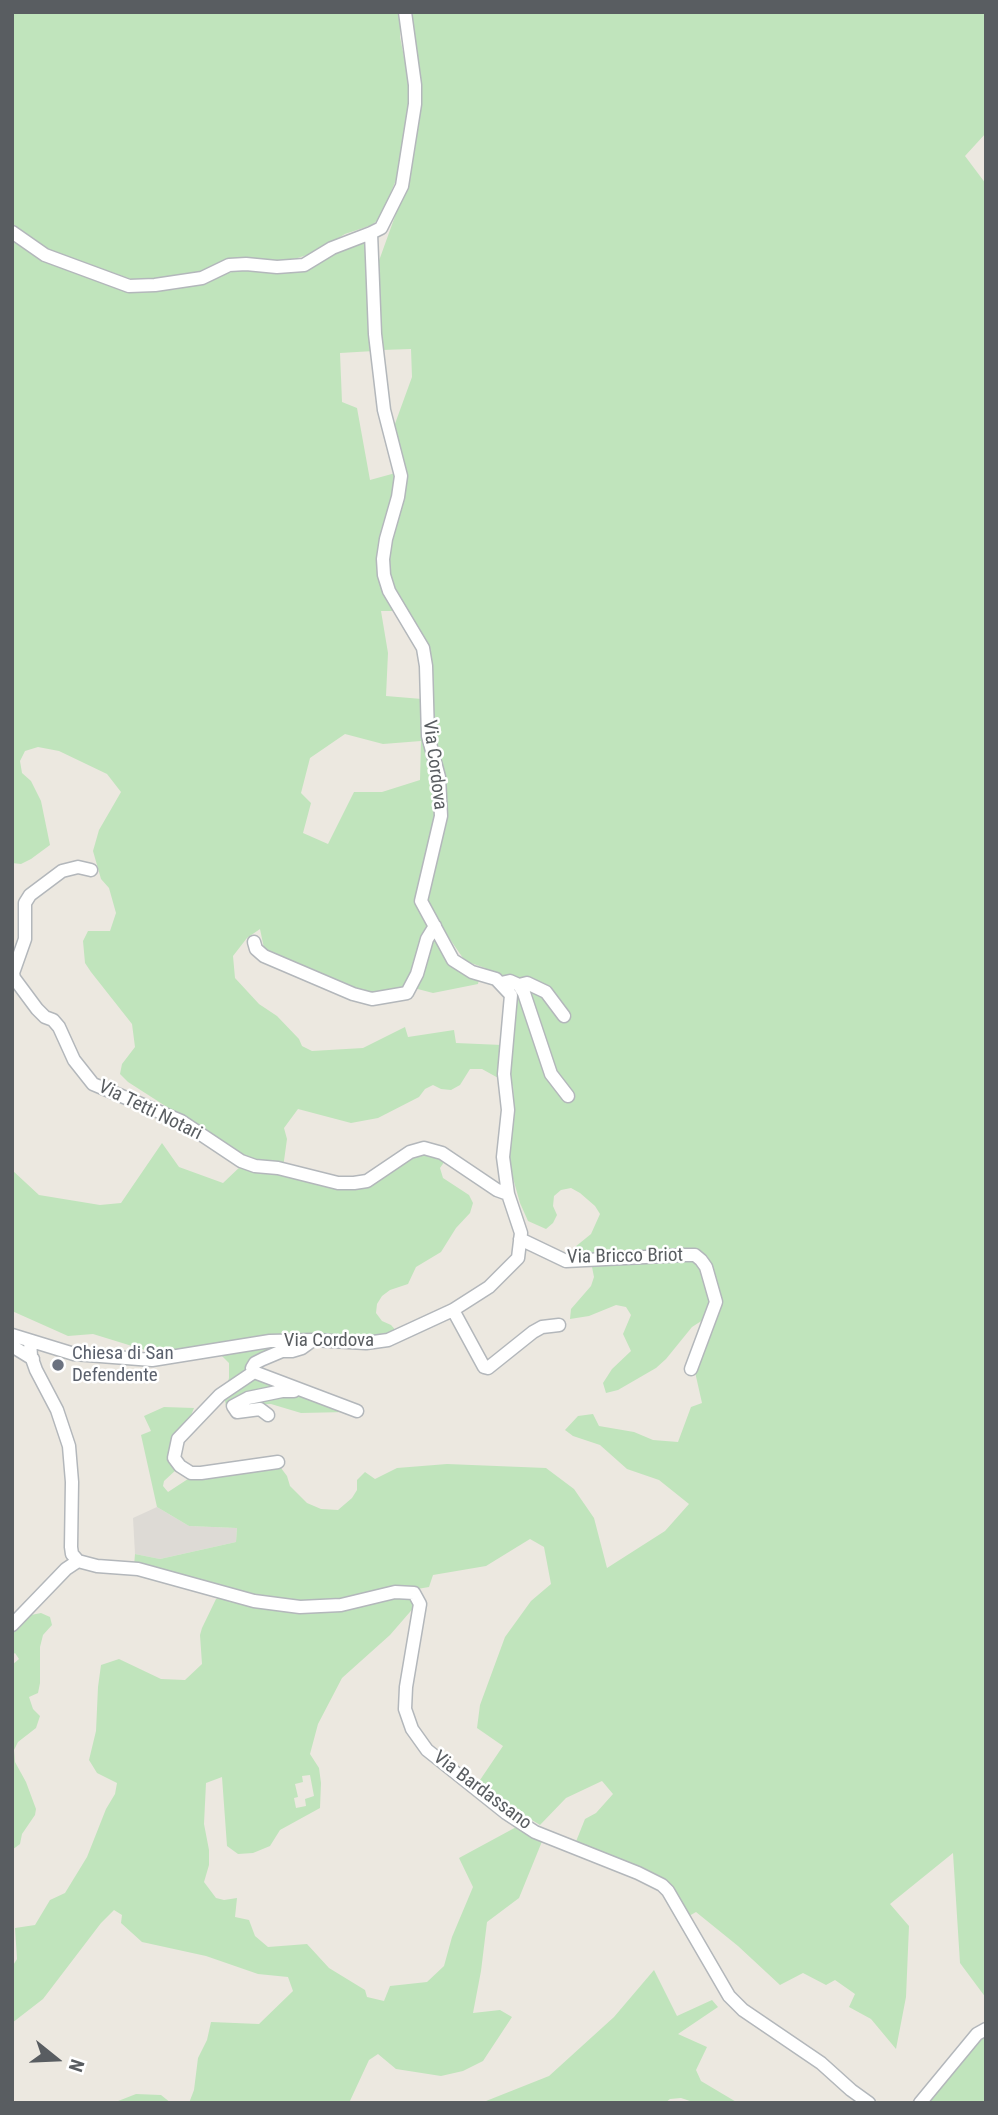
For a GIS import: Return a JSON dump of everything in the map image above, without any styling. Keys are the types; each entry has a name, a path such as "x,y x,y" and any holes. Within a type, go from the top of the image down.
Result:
{"street":[{"path":"12,232 45,255 129,286 202,278 229,265 304,265 332,248 381,228 402,186 415,104 405,12"},
{"name":"Via Cordova","path":"372,233 375,334 384,410 401,476 386,539 384,575 389,591 423,648 428,736 439,778 442,816 421,901 453,960 472,972 501,983 527,983 545,992 564,1016"},
{"name":"Via Tetti Notari","path":"91,870 78,867 62,871 30,895 25,903 25,939 13,973 37,1009 59,1027 74,1060 93,1084 181,1121 241,1161 255,1166 278,1168 329,1182 354,1183 368,1181 410,1152 424,1148 442,1153 498,1190 509,1194"},
{"path":"254,942 257,950 264,956 353,994 372,999 407,993 417,974 427,939 435,926"},
{"path":"501,983 511,995 504,1073 508,1110 503,1157 509,1194 521,1233 520,1240"},
{"path":"519,985 534,1020 551,1074 568,1096"},
{"name":"Via Cordova","path":"12,1335 74,1354 152,1360 270,1341 366,1343 388,1340 453,1310 489,1287 519,1258 520,1240"},
{"name":"Via Bricco Briot","path":"520,1240 566,1261 695,1255 706,1267 716,1302 691,1369"},
{"path":"453,1310 484,1367 488,1368 533,1332 542,1327 559,1325"},
{"path":"254,1372 255,1363 282,1351 302,1348 313,1340"},
{"path":"12,1625 66,1569 78,1561 72,1554 71,1547 72,1482 69,1446 57,1410 33,1359 30,1342"},
{"path":"12,1346 33,1359"},
{"path":"254,1372 358,1411"},
{"path":"254,1372 220,1395 178,1438 174,1458 180,1466 191,1472 201,1473 278,1462"},
{"path":"268,1415 260,1409 237,1412 233,1406 240,1400 261,1394 302,1391"},
{"name":"Via Bardassano","path":"78,1561 97,1566 138,1569 254,1601 300,1607 341,1605 395,1592 414,1594 420,1604 406,1687 405,1709 412,1729 427,1749 506,1813 535,1832 662,1885 729,1996 743,2010 821,2063 869,2103"},
{"path":"920,2103 976,2035 986,2029"}],"shaded area":[{"path":"157,1507 189,1526 237,1528 236,1542 160,1559 135,1554 133,1518"}],"green space":[{"path":"12,12 400,12 400,37 409,82 409,120 399,173 380,218 372,225 345,234 314,253 294,259 149,281 131,279 56,253 33,240 12,223"},
{"path":"413,12 986,12 986,133 965,156 986,184 986,1998 960,1963 953,1853 890,1904 909,1926 906,1997 896,2049 871,2019 849,2007 855,1994 835,1980 826,1985 803,1973 780,1985 696,1912 689,1916 670,1884 575,1844 585,1819 596,1813 613,1794 602,1781 566,1798 540,1825 478,1783 503,1746 477,1728 480,1705 505,1637 531,1601 551,1584 544,1547 530,1539 486,1566 433,1575 429,1587 341,1602 300,1604 254,1599 134,1566 135,1554 160,1559 236,1542 237,1528 189,1526 157,1507 141,1435 151,1431 144,1416 164,1407 194,1408 190,1418 177,1432 177,1469 164,1481 163,1486 168,1492 191,1477 281,1468 290,1486 307,1503 321,1509 338,1510 352,1498 357,1490 357,1480 365,1472 375,1479 397,1468 447,1464 546,1468 574,1489 594,1518 607,1568 665,1531 689,1504 659,1480 627,1469 600,1445 573,1436 565,1430 578,1416 593,1414 599,1426 634,1432 653,1440 678,1442 691,1407 702,1403 695,1372 721,1305 712,1266 707,1256 698,1254 577,1256 575,1247 591,1234 600,1214 595,1206 571,1188 561,1190 554,1196 553,1206 557,1215 546,1229 528,1221 507,1157 514,1107 513,1086 506,1082 513,995 484,972 485,968 465,961 447,935 437,937 479,979 478,984 433,993 410,987 373,997 265,953 260,929 247,938 233,956 235,978 259,1004 277,1016 299,1039 302,1046 312,1051 363,1048 405,1027 408,1037 454,1030 456,1043 502,1045 500,1079 482,1069 470,1069 460,1085 451,1090 433,1085 425,1089 419,1097 378,1118 351,1123 298,1109 284,1128 287,1139 283,1168 248,1159 128,1082 120,1074 122,1064 135,1047 132,1024 85,963 83,941 88,931 110,931 116,913 109,888 101,879 93,851 99,830 121,792 107,774 59,751 38,747 25,751 20,761 22,773 31,781 41,801 50,845 21,864 12,863 12,240 30,253 71,270 120,287 149,292 179,289 253,267 274,270 358,240 367,242 374,351 340,353 342,402 357,408 370,480 399,472 381,553 397,611 381,611 388,653 386,696 422,699 430,661 391,587 386,560 402,499 404,463 392,432 412,377 411,349 382,350 376,269 403,194 413,154","holes":["345,734 383,744 421,741 420,780 382,792 354,792 328,844 303,833 311,803 301,793 310,758"]},
{"path":"162,1143 179,1167 223,1183 243,1164 354,1185 416,1151 447,1158 440,1168 443,1178 469,1195 473,1203 470,1213 456,1228 441,1252 416,1267 408,1284 390,1290 377,1304 376,1313 399,1334 380,1338 269,1338 165,1351 145,1350 93,1334 68,1336 12,1311 12,1170 39,1195 100,1205 121,1203"},
{"path":"683,1258 700,1263 714,1301 706,1318 692,1327 656,1368 618,1390 606,1393 603,1383 612,1369 631,1351 623,1334 631,1315 626,1307 616,1305 589,1316 570,1319 571,1309 591,1286 594,1277 592,1267 586,1263"},
{"path":"298,1343 257,1354 251,1367 347,1412 301,1413 271,1404 226,1406 224,1395 229,1378 229,1363 220,1354"},
{"path":"223,1595 299,1609 395,1595 414,1596 416,1605 390,1635 342,1678 318,1724 310,1754 319,1768 320,1808 280,1830 270,1846 253,1853 238,1854 227,1846 222,1777 206,1783 204,1824 209,1865 204,1882 216,1898 237,1898 235,1917 249,1920 255,1936 268,1947 307,1944 329,1968 365,1990 367,1997 384,2001 390,1986 427,1982 444,1966 452,1937 473,1887 459,1858 520,1825 543,1839 519,1898 487,1922 473,2013 500,2010 512,2017 483,2061 463,2071 441,2076 396,2069 378,2054 369,2060 349,2103 189,2103 194,2090 198,2058 207,2040 211,2022 259,2024 293,1991 288,1977 258,1974 206,1956 142,1942 121,1923 122,1915 114,1910 43,1999 12,2023 12,1967 17,1959 15,1928 35,1925 50,1900 65,1893 87,1857 106,1809 115,1794 117,1783 97,1773 89,1760 96,1731 101,1665 119,1659 161,1679 185,1680 202,1664 200,1635 216,1599","holes":["310,1775 314,1796 305,1799 306,1806 296,1808 294,1798 298,1797 295,1784 303,1782 302,1776"]},
{"path":"41,1613 50,1617 52,1625 43,1635 40,1647 38,1693 29,1697 33,1709 40,1716 36,1728 18,1742 14,1750 15,1762 36,1809 22,1834 20,1844 12,1850 12,1665 19,1659 15,1653 12,1655 12,1633 31,1615"},
{"path":"654,1970 677,2016 712,2000 718,2007 678,2034 707,2047 696,2070 701,2081 738,2103 696,2103 681,2098 670,2099 665,2103 481,2103 549,2076 614,2017"},
{"path":"986,2036 986,2103 929,2103 980,2039"},
{"path":"136,2094 161,2095 171,2103 113,2103"}],"place":[{"name":"Chiesa di San Defendente","path":"58,1365"}]}
